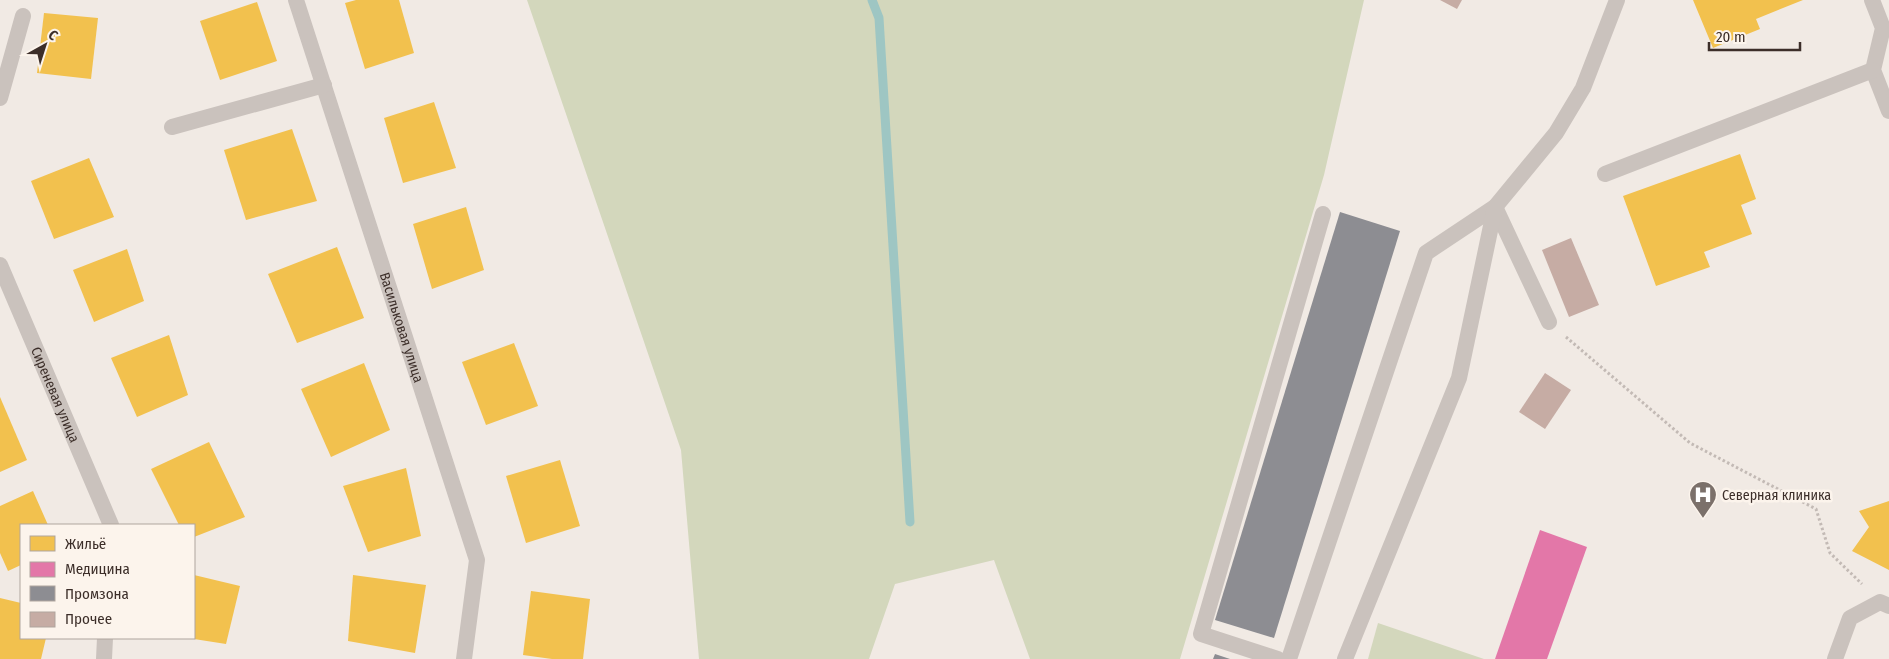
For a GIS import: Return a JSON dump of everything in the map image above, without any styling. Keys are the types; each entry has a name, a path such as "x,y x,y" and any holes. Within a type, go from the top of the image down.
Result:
{"lane":[{"name":"Васильковая улица","path":"296,0 477,560 464,659"},
{"path":"1289,659 1426,253 1495,207 1556,133 1583,88 1617,0"},
{"path":"1872,0 1883,28 1873,70 1889,111"},
{"path":"0,98 23,16"},
{"path":"1606,174 1873,70"},
{"path":"172,127 324,85"},
{"path":"1495,207 1549,322"},
{"path":"1344,659 1459,378 1495,207"},
{"path":"1278,659 1201,634 1324,214"},
{"name":"Сиреневая улица","path":"0,265 111,524"},
{"path":"1835,659 1850,618 1885,604"},
{"path":"104,659 105,639"}],"path":[{"path":"1549,322 1690,443 1816,509 1830,553 1885,604"}],"green space":[{"path":"527,0 1364,0 1324,175 1180,659 1030,659 994,560 895,584 869,659 699,659 681,450"},
{"path":"1378,623 1484,659 1368,659"}],"building: Жильё":[{"path":"356,0 399,0 414,53 365,69 345,3"},
{"path":"1693,0 1803,0 1756,19 1760,29 1713,48"},
{"path":"257,2 277,61 220,80 200,21"},
{"path":"44,13 98,18 91,79 37,73"},
{"path":"434,102 456,168 403,183 384,118"},
{"path":"292,129 317,201 246,220 224,150"},
{"path":"1740,154 1756,199 1741,205 1752,234 1704,252 1710,267 1656,286 1623,196"},
{"path":"89,158 114,217 54,239 31,181"},
{"path":"466,207 484,270 432,289 413,224"},
{"path":"337,247 364,318 297,343 268,274"},
{"path":"127,249 144,301 94,322 73,270"},
{"path":"169,335 188,395 137,417 111,358"},
{"path":"514,343 538,406 486,425 462,362"},
{"path":"364,363 390,430 331,457 301,389"},
{"path":"0,397 27,460 0,472"},
{"path":"209,442 245,517 195,537 195,524 178,524 151,469"},
{"path":"560,460 580,526 526,543 506,476"},
{"path":"406,468 421,536 368,552 343,486"},
{"path":"33,491 48,524 20,524 20,565 8,571 0,553 0,506"},
{"path":"1889,501 1889,570 1852,551 1869,527 1859,511"},
{"path":"195,575 240,586 226,644 194,639"},
{"path":"353,575 426,585 415,653 348,641"},
{"path":"531,591 590,599 583,659 552,659 523,655"},
{"path":"0,598 20,603 20,639 46,639 41,659 0,659"}],"building: Медицина":[{"path":"1540,530 1587,547 1547,659 1495,659"}],"building: Промзона":[{"path":"1340,212 1400,231 1274,638 1215,620"},
{"path":"1215,654 1230,659 1213,659"}],"building: Прочее":[{"path":"1440,0 1462,0 1457,9"},
{"path":"1571,238 1599,305 1569,317 1542,250"},
{"path":"1545,373 1571,390 1545,429 1519,412"}],"waterway":[{"path":"872,0 879,18 910,522"}],"place":[{"name":"Северная клиника","path":"1703,519"}]}
